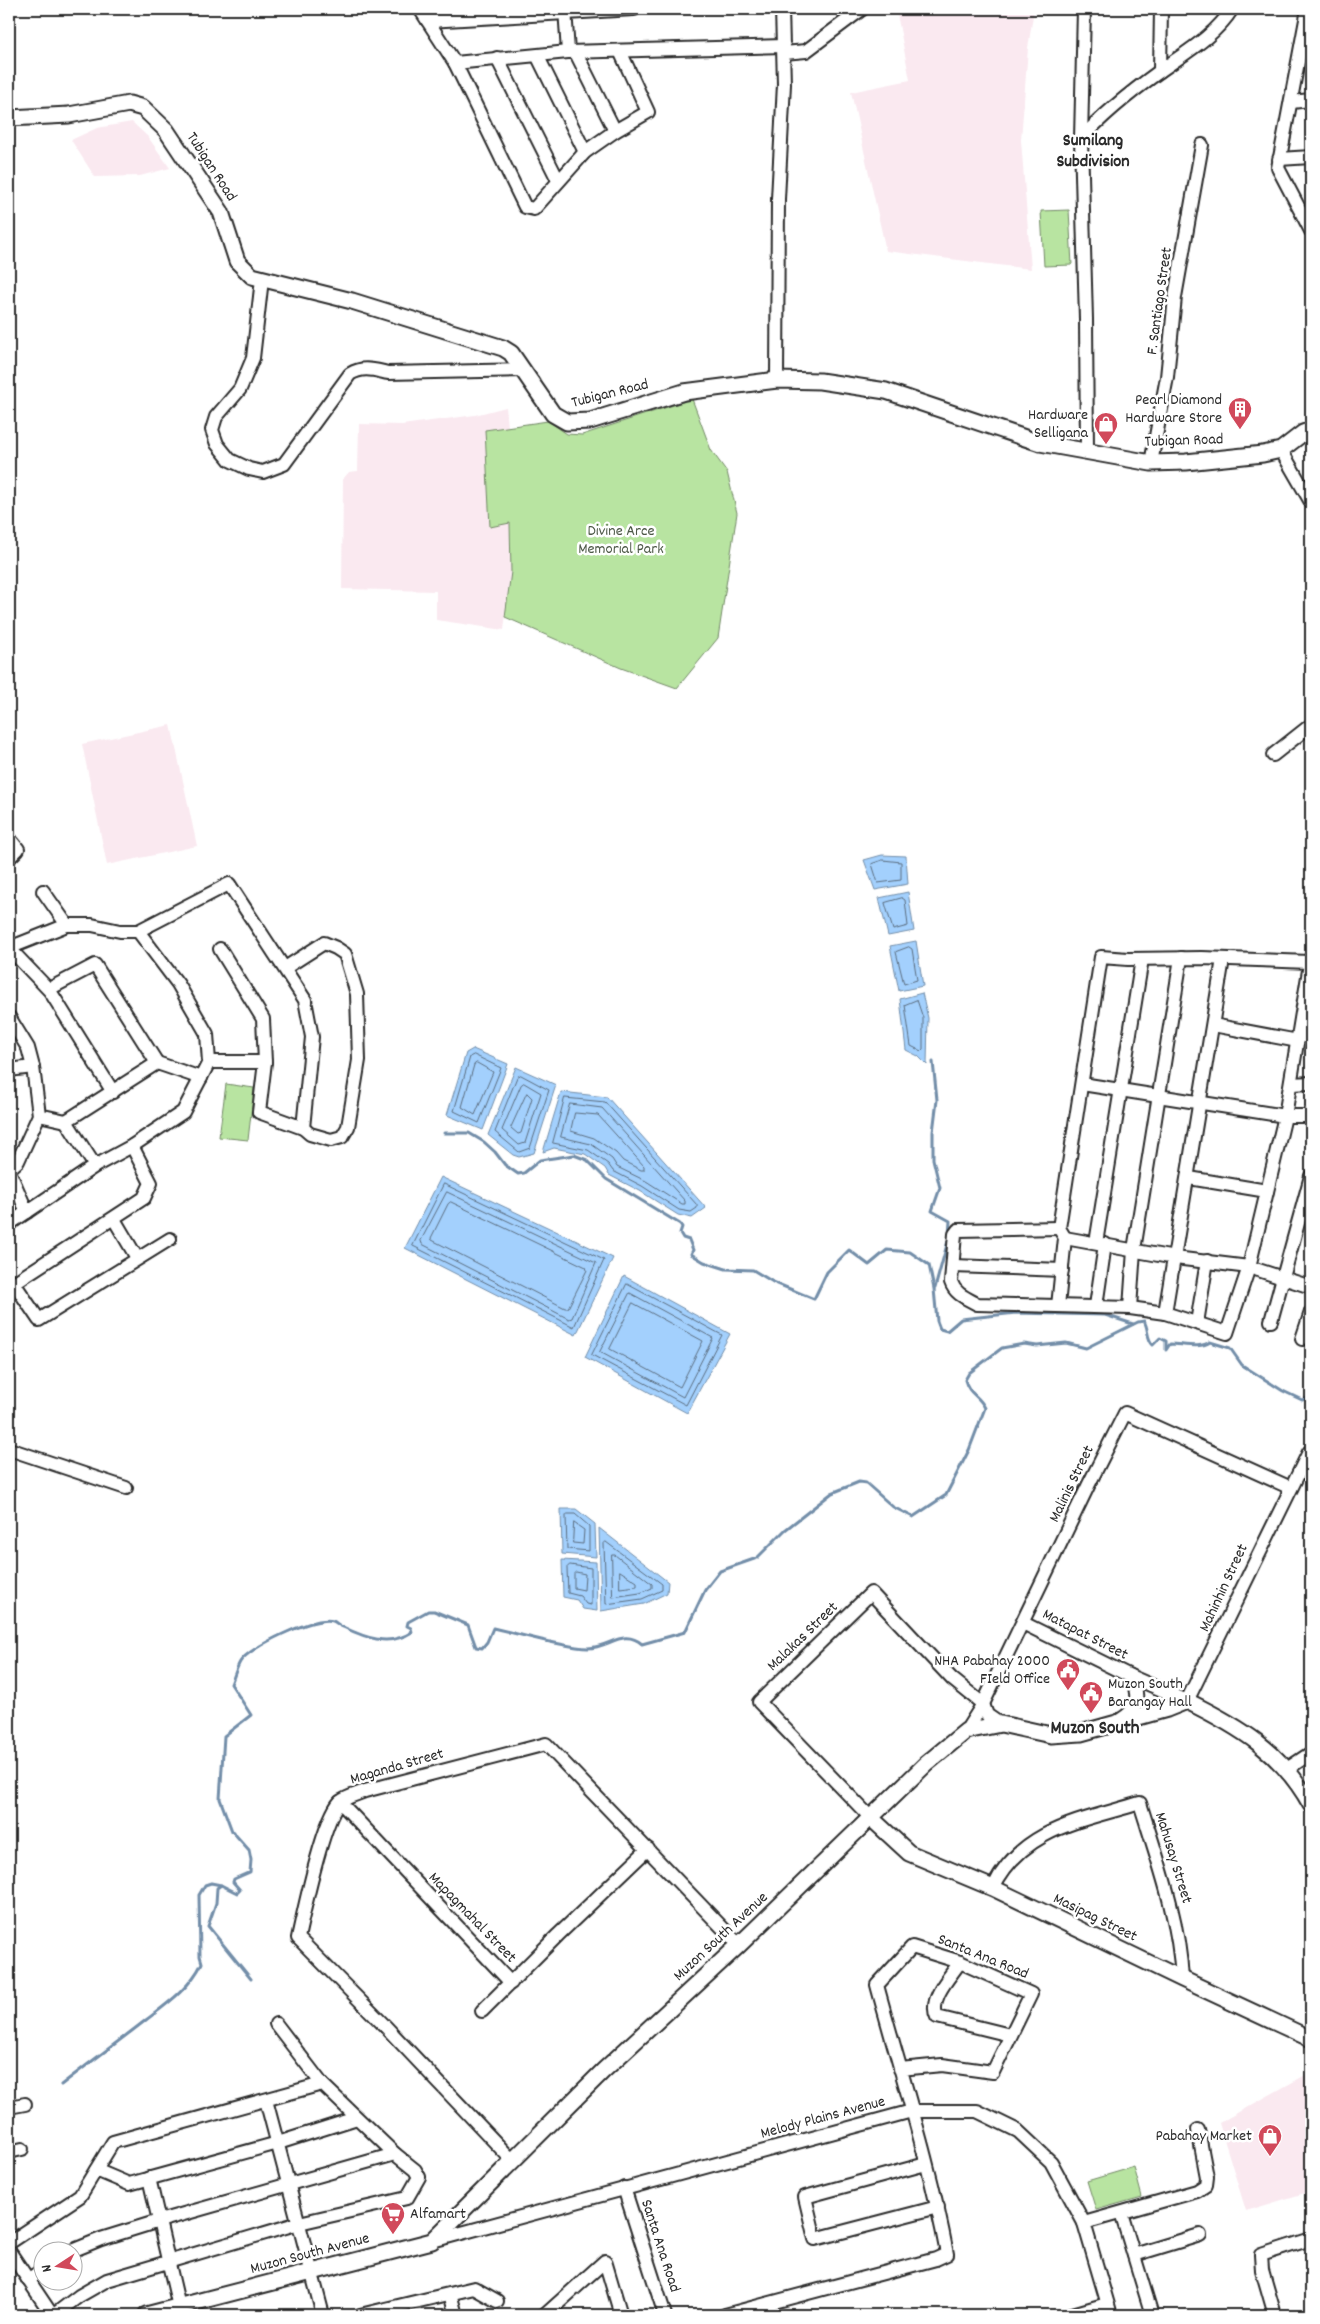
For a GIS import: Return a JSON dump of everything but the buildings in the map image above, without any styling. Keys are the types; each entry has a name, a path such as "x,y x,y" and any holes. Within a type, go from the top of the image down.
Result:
{"street":[{"path":"420,9 454,63 525,207 534,209 585,152 615,131 648,112 620,51"},
{"path":"428,21 565,11 634,9"},
{"path":"777,380 778,198 784,49 782,9"},
{"path":"454,63 497,58 620,51 784,49 806,51 862,9"},
{"path":"1084,9 1081,140 1086,319 1087,452"},
{"path":"1160,71 1161,9"},
{"path":"1081,140 1109,111 1197,45 1226,19 1232,9"},
{"path":"1308,9 1306,45 1290,102 1278,168 1305,207 1311,231"},
{"path":"565,11 572,53 615,131"},
{"path":"538,56 585,152"},
{"path":"497,58 558,180"},
{"path":"1290,102 1311,100"},
{"name":"Tubigan Road","path":"9,118 69,115 129,104 143,108 166,130 221,212 237,262 252,276 352,301 495,344 511,353 553,414 568,422 590,421 684,392 777,380 820,381 886,391 1040,443 1151,463 1186,462 1263,454 1281,450 1304,432 1311,430"},
{"name":"F. Santiago Street","path":"1151,463 1167,377 1175,297 1202,144"},
{"path":"1279,159 1311,157"},
{"path":"262,279 253,358 240,389 216,417 212,430 217,444 230,460 248,469 263,472 284,464 350,374 357,370 367,369 388,374 524,370"},
{"path":"1281,450 1311,502"},
{"path":"1273,755 1311,725"},
{"path":"9,838 18,849 9,858"},
{"path":"113,1092 49,989 9,948 67,925 92,925 120,931 138,931 229,884 305,1000 312,1037 303,1128"},
{"path":"43,891 67,925"},
{"path":"9,1224 95,1166 132,1146 183,1112 209,1062 207,1034 178,984 138,931"},
{"path":"220,949 263,1019 265,1062 258,1112 303,1128 310,1134 331,1140 342,1136 348,1127 359,1060 357,994 345,954 324,943 285,968"},
{"path":"1058,1306 1062,1270 1062,1233 1101,957 1310,960 1285,1116 1249,1267 1227,1333 1166,1313 1130,1308 976,1304 961,1296 953,1286 951,1282 955,1234 958,1230 1062,1233 1175,1258 1249,1267 1311,1286"},
{"path":"1130,1308 1134,1250 1181,958"},
{"path":"1096,1306 1101,1243 1120,1091 1142,959"},
{"path":"1166,1313 1202,1102 1223,959"},
{"path":"49,989 95,966 157,1063 201,1078"},
{"path":"9,1017 28,1048 34,1067 39,1114 18,1161 9,1170 27,1212"},
{"path":"1213,1025 1298,1041"},
{"path":"209,1062 265,1062"},
{"path":"66,1121 157,1063"},
{"path":"9,1070 34,1067"},
{"path":"1291,1084 1311,1083"},
{"path":"1082,1084 1285,1116 1311,1116"},
{"path":"39,1114 66,1121 95,1166"},
{"path":"132,1146 151,1184 144,1198 12,1284 39,1320 170,1239"},
{"path":"1271,1322 1285,1278 1311,1176"},
{"path":"1188,1178 1267,1191"},
{"path":"114,1219 137,1258"},
{"path":"1197,1324 1207,1261"},
{"path":"953,1266 1062,1270"},
{"path":"1302,1339 1311,1312"},
{"name":"Malinis Street","path":"966,1731 983,1704 1125,1413 1236,1465 1291,1488"},
{"path":"9,1449 126,1488"},
{"name":"Mahinhin Street","path":"1187,1701 1309,1452"},
{"name":"Malakas Street","path":"871,1818 759,1702 871,1593 952,1679 983,1704"},
{"name":"Matapat Street","path":"1023,1623 1130,1676 1187,1701"},
{"path":"1116,1723 1130,1715 1136,1704 1137,1688 1130,1676"},
{"path":"1187,1701 1242,1729 1272,1753 1287,1769 1311,1805"},
{"name":"Muzon South Avenue","path":"146,2315 432,2241 603,2071 739,1945 926,1764 966,1731 1000,1724 1061,1735 1081,1733 1167,1709 1187,1701"},
{"path":"983,1704 987,1716 1000,1724"},
{"name":"Maganda Street","path":"513,2161 385,2026 298,1938 310,1883 326,1831 340,1802 365,1791 546,1744 739,1945"},
{"path":"1287,1769 1311,1753"},
{"name":"Mapagmahal Street","path":"340,1802 511,1983 648,1849"},
{"name":"Mahusay Street","path":"993,1888 1002,1869 1014,1855 1047,1832 1140,1803 1173,1910 1181,1949 1182,1979"},
{"name":"Masipag Street","path":"871,1818 909,1854 993,1888 1311,2039"},
{"name":"Santa Ana Road","path":"725,2315 936,2259 947,2254 938,2207 912,2111 900,2069 877,1985 912,1947 960,1962 1031,1994 993,2072 942,2065 900,2069"},
{"path":"960,1962 934,2002 934,2010 937,2017 1010,2034"},
{"path":"482,2011 511,1983"},
{"path":"9,2251 53,2315 79,2296 107,2280 299,2223 407,2198 419,2177 414,2170 322,2084 276,2024"},
{"path":"9,2243 80,2196 113,2142 322,2084"},
{"path":"266,2100 323,2315"},
{"path":"9,2107 25,2104"},
{"name":"Melody Plains Avenue","path":"432,2241 912,2111 977,2111 1018,2131 1052,2162 1084,2223 1109,2310"},
{"path":"96,2170 129,2184 278,2143 358,2118"},
{"path":"1084,2223 1197,2191 1206,2185 1207,2177 1198,2130"},
{"path":"9,2152 22,2149"},
{"path":"82,2247 159,2221 395,2154"},
{"path":"926,2164 805,2197 815,2239 938,2207"},
{"path":"149,2178 179,2307"},
{"name":"Santa Ana Road","path":"624,2188 665,2315"},
{"path":"1122,2213 1152,2315"},
{"path":"1134,2255 1200,2235"},
{"path":"1275,2315 1262,2270 1262,2255 1311,2238"},
{"path":"544,2315 605,2262 621,2315"},
{"path":"28,2280 32,2277"},
{"path":"363,2315 408,2310 450,2294 474,2288 497,2301"},
{"path":"450,2294 456,2315"},
{"path":"1069,2315 1109,2310"}],"shaded area":[{"path":"896,9 1034,9 1028,48 1021,140 1031,269 886,251 851,92 910,80"},
{"path":"132,122 148,137 170,168 140,176 95,177 71,140 97,128"},
{"path":"506,407 508,427 485,431 490,527 510,522 511,572 504,630 436,620 436,591 342,589 343,479 349,472 358,471 359,424 402,425 475,415"},
{"path":"171,725 197,846 107,865 82,744"},
{"name":"Pabahay Market","path":"1311,2072 1311,2191 1246,2211 1219,2123"}],"green space":[{"path":"1069,210 1072,265 1044,266 1041,211"},
{"name":"Divine Arce Memorial Park","path":"692,399 711,450 727,472 737,513 718,638 677,688 621,668 505,617 511,572 510,523 490,527 485,430 548,421 567,434 582,435"},
{"path":"226,1084 254,1088 248,1140 219,1137"},
{"path":"1134,2167 1142,2197 1096,2210 1087,2181"}],"water":[{"path":"882,855 906,856 908,884 875,890 864,860"},
{"path":"908,892 914,931 888,936 879,898"},
{"path":"916,941 923,986 899,991 890,946"},
{"path":"922,993 928,1018 927,1065 918,1056 906,1050 900,999"},
{"path":"473,1049 508,1064 483,1130 447,1115 466,1053"},
{"path":"516,1067 556,1085 534,1153 519,1157 513,1155 488,1135"},
{"path":"561,1092 607,1097 706,1208 692,1218 678,1215 640,1191 609,1175 605,1168 585,1154 554,1148 543,1152"},
{"path":"441,1177 613,1258 576,1335 405,1248"},
{"path":"624,1276 730,1334 687,1413 585,1357"},
{"path":"561,1509 576,1509 595,1524 596,1557 562,1554"},
{"path":"599,1528 668,1582 667,1593 644,1604 601,1611"},
{"path":"562,1560 596,1562 597,1611 583,1609 577,1600 563,1597"}],"waterway":[{"path":"933,1062 937,1100 933,1132 933,1159 940,1188 932,1211 950,1221 949,1235"},
{"path":"444,1133 469,1133 484,1142 505,1165 518,1174 524,1173 540,1160 574,1155 587,1160 606,1179 680,1224 682,1227 680,1233 683,1238 689,1240 693,1250 691,1254 704,1262 726,1269 753,1270 773,1282 814,1299 827,1272 849,1250 869,1265 887,1250 910,1252 929,1265 934,1289 937,1321 940,1329 947,1331 961,1319 1016,1313 1105,1315 1133,1324"},
{"path":"935,1288 948,1241"},
{"path":"251,1979 208,1926 216,1903 217,1888 221,1885 237,1893 240,1890 233,1882 234,1879 250,1872 251,1860 249,1850 232,1831 220,1799 224,1736 251,1715 231,1684 240,1662 268,1641 298,1628 324,1620 333,1621 360,1635 386,1640 395,1639 412,1632 411,1628 407,1626 408,1622 428,1611 434,1611 468,1625 476,1647 482,1648 493,1628 553,1643 588,1648 622,1638 635,1640 642,1644 685,1632 705,1590 720,1571 757,1558 785,1530 832,1493 859,1482 866,1483 893,1507 913,1517 946,1495 969,1450 985,1408 969,1389 965,1380 969,1373 1002,1348 1024,1344 1037,1346 1066,1343 1086,1348 1138,1322 1144,1321 1149,1339 1153,1345 1160,1338 1166,1341 1166,1350 1170,1344 1197,1346 1210,1342 1230,1348 1242,1365 1283,1391 1302,1400 1306,1399 1311,1393"},
{"path":"61,2085 162,2008 185,1988 202,1963 200,1956 199,1895 205,1885 211,1883 221,1885"}],"place":[{"name":"Pearl Diamond Hardware Store","path":"1240,430"},
{"name":"Hardware Selligana","path":"1106,445"},
{"name":"NHA Pabahay 2000 FIeld Office","path":"1068,1691"},
{"name":"Muzon South Barangay Hall","path":"1091,1714"},
{"name":"Pabahay Market","path":"1270,2157"},
{"name":"Alfamart","path":"393,2235"}],"district":[{"name":"Sumilang Subdivision","path":"1093,151"},
{"name":"Muzon South","path":"1095,1729"}]}
